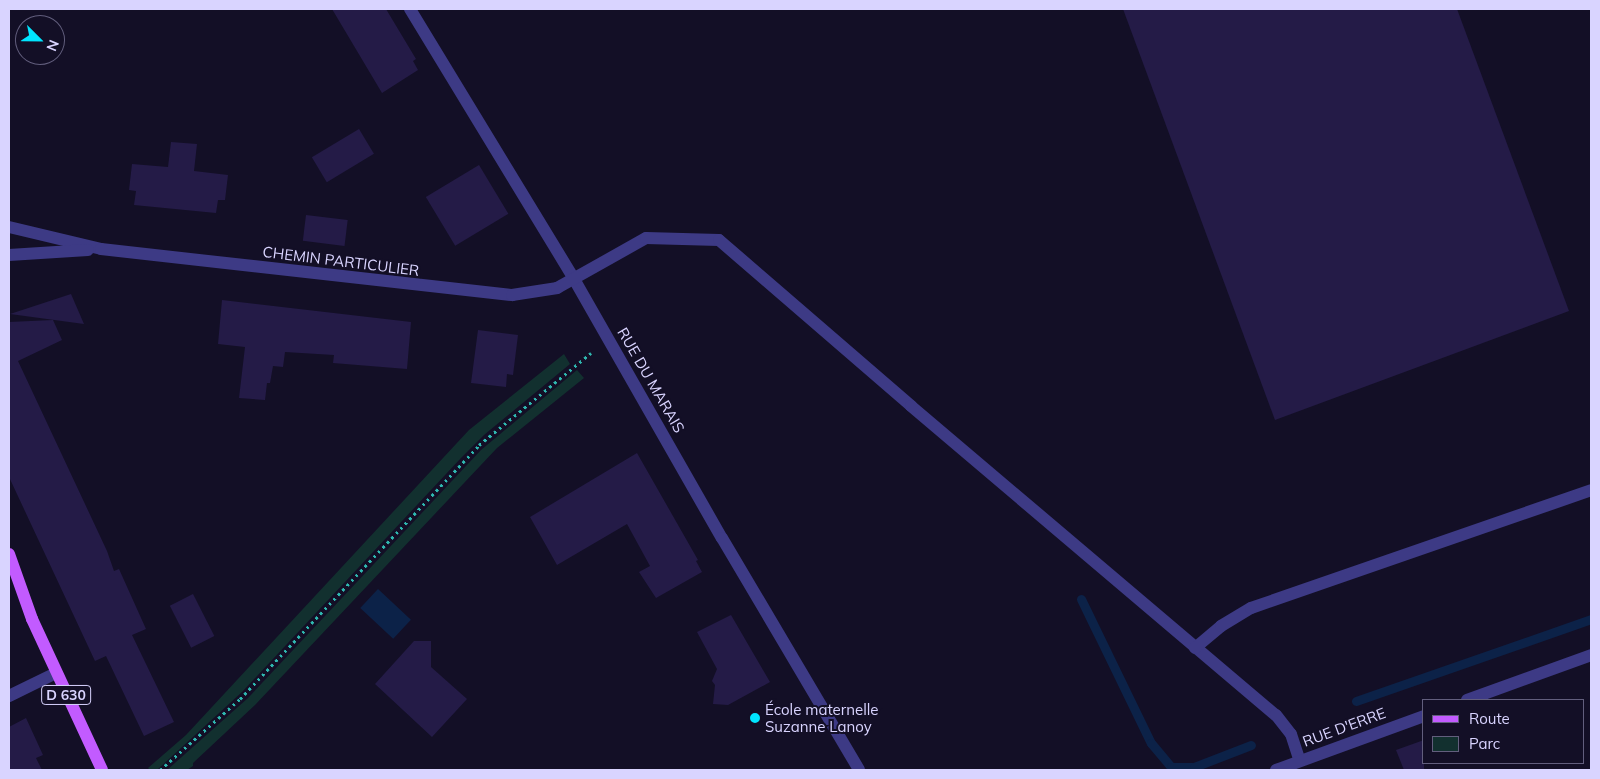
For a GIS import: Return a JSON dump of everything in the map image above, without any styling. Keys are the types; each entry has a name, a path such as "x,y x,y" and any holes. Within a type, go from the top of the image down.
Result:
{"main road":[{"name":"D 630","path":"9,554 32,619 102,770"},
{"name":"D 630","path":"9,580 32,619"}],"street":[{"name":"RUE DU MARAIS","path":"410,9 610,340 722,538 859,770"},
{"name":"CHEMIN PARTICULIER","path":"9,227 101,250 491,295 528,294 557,288 646,238 719,240 1286,724 1292,734 1300,761"},
{"name":"CHEMIN PARTICULIER","path":"9,255 101,250"},
{"path":"1195,648 1221,626 1251,608 1591,490"},
{"path":"1469,699 1591,655"},
{"path":"9,696 56,673"},
{"name":"RUE D'ERRE","path":"1276,770 1422,717"}],"path":[{"path":"160,770 240,699 479,445 583,359 610,340"}],"green space":[{"path":"564,354 570,364 484,435 461,458 242,692 157,770 150,770 148,768 186,735 469,430"},
{"path":"577,370 584,378 497,448 255,705 193,763 193,766 187,770 167,770 248,698 481,450"}],"water":[{"path":"378,589 411,620 393,639 360,608"}],"building":[{"path":"332,9 386,9 416,59 413,61 418,70 382,93"},
{"path":"1123,9 1457,9 1569,311 1275,420"},
{"path":"359,129 374,154 327,182 312,157"},
{"path":"171,142 197,144 194,171 228,175 225,200 218,200 216,213 134,205 136,191 129,190 132,164 168,167"},
{"path":"479,165 508,214 455,246 426,197"},
{"path":"306,215 348,220 345,246 303,241"},
{"path":"71,294 84,324 10,314"},
{"path":"222,300 411,322 407,369 333,363 334,355 285,352 283,367 273,366 270,383 267,383 265,400 239,398 245,347 218,344"},
{"path":"53,320 62,340 18,361 107,551 114,571 119,569 146,629 132,635 174,722 144,736 106,656 95,661 9,477 9,322"},
{"path":"478,330 518,335 513,375 507,374 506,387 471,383"},
{"path":"637,453 698,560 696,561 702,572 656,598 639,572 650,566 627,524 557,565 530,517"},
{"path":"193,594 214,636 191,648 170,606"},
{"path":"731,615 770,682 728,705 713,704 715,685 712,681 717,669 697,632"},
{"path":"414,641 431,641 431,667 467,699 432,737 375,684"},
{"path":"26,718 43,755 36,758 42,770 9,770 9,727"},
{"path":"1422,741 1422,764 1424,764 1424,770 1404,770 1396,750"}],"waterway":[{"path":"1081,599 1151,743 1171,767 1194,767 1251,745"},
{"path":"1356,701 1591,619"}],"place":[{"name":"École maternelle Suzanne Lanoy","path":"755,718"}]}
